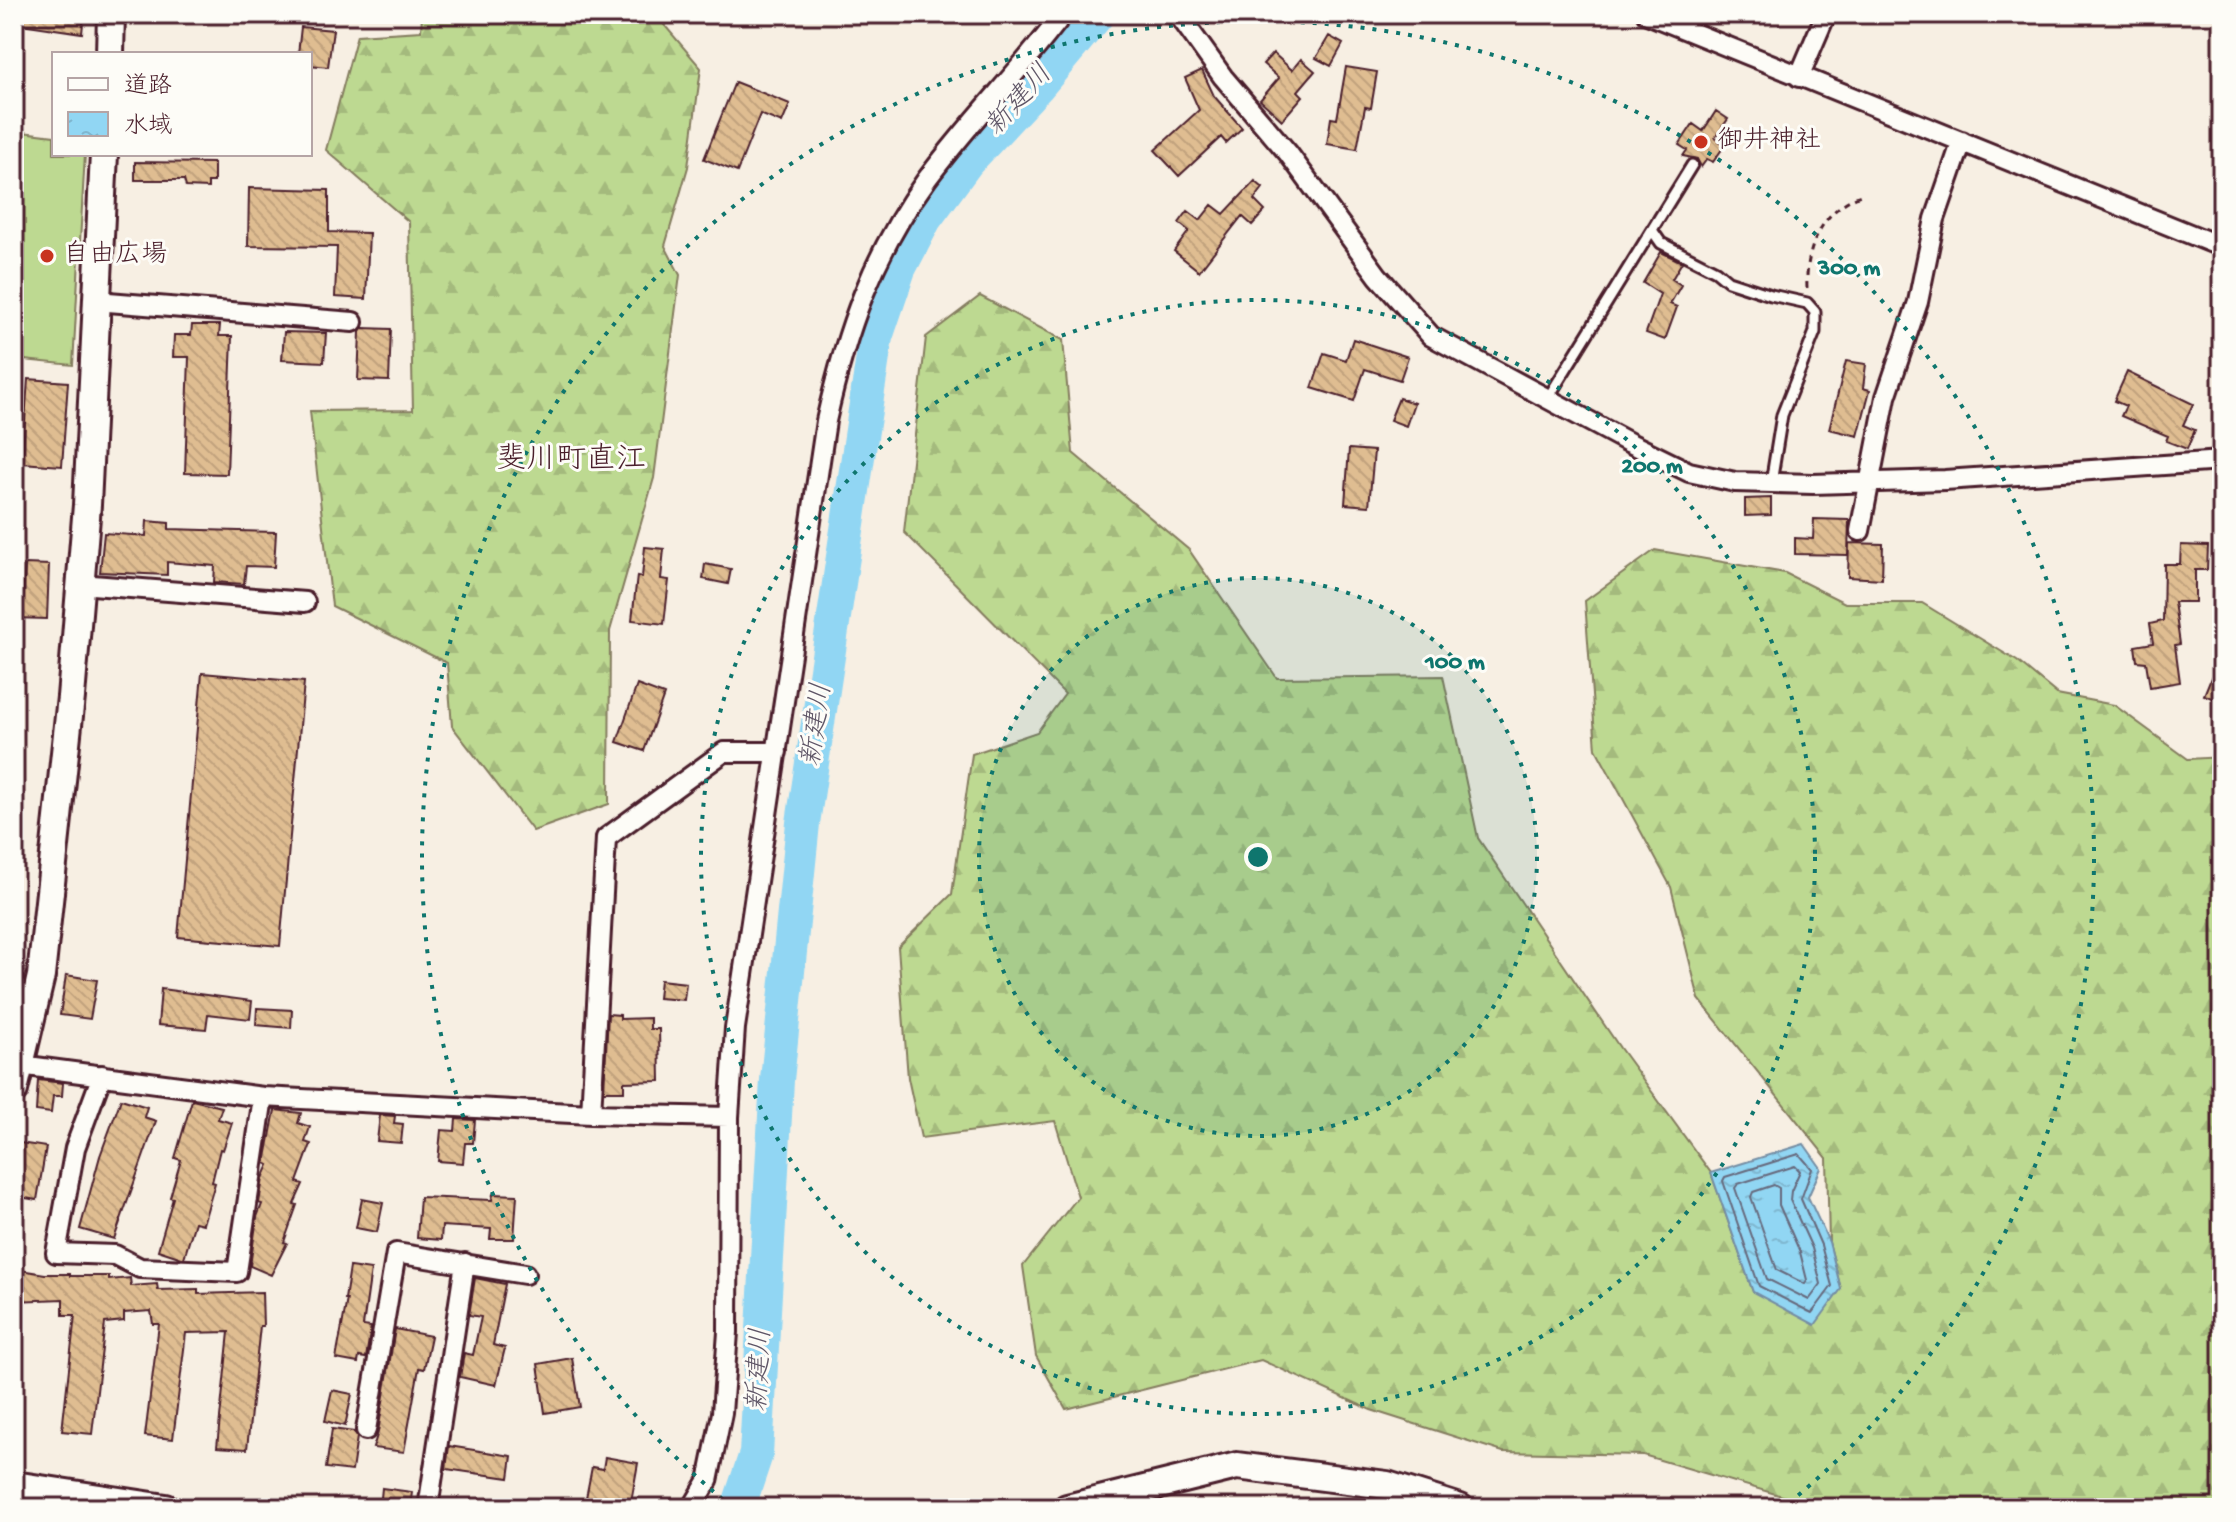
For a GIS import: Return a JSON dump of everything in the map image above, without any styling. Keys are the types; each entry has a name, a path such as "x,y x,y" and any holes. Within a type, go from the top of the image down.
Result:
{"street":[{"path":"110,52 111,14"},
{"path":"692,1508 708,1481 722,1413 728,1332 729,1117 735,1028 826,421 840,359 858,303 884,248 927,180 1063,14"},
{"path":"1178,14 1223,77 1288,153 1378,276 1431,336 1689,472 1735,482 1869,482 2222,461"},
{"path":"1647,14 2222,247"},
{"path":"1799,77 1826,14"},
{"path":"1860,531 1893,370 1918,302 1935,219 1962,141"},
{"path":"104,156 87,505 80,584 41,976 17,1077 102,1075 263,1097 591,1114 729,1117"},
{"path":"96,301 353,322"},
{"path":"80,584 305,602"},
{"path":"591,1114 606,838 724,752 777,752"},
{"path":"102,1075 75,1148 56,1253 115,1255 140,1268 237,1272 263,1097"},
{"path":"366,1430 396,1253 525,1274"},
{"path":"428,1508 465,1263"},
{"path":"1067,1508 1237,1466 1387,1485 1460,1508"},
{"path":"14,1485 119,1504 166,1508"}],"lane":[{"path":"1548,398 1692,165"},
{"path":"1652,230 1661,243 1716,271 1728,281 1807,303 1815,312 1815,332 1782,415 1771,483"}],"path":[{"path":"1807,303 1807,268 1817,234 1840,206 1861,195"}],"green space":[{"path":"422,14 655,14 701,68 688,167 665,246 680,275 654,478 610,631 609,804 533,831 452,726 447,663 332,606 310,411 413,410 409,222 326,150 357,35 421,31"},
{"name":"自由広場","path":"14,131 52,136 52,156 85,156 73,365 14,359"},
{"path":"980,296 1063,340 1073,453 1189,550 1277,678 1443,676 1478,838 1620,1048 1711,1173 1753,1292 1841,1289 1829,1242 1827,1158 1699,999 1671,887 1596,749 1585,601 1655,550 1785,573 1845,603 1922,603 2017,661 2057,694 2114,705 2188,759 2222,757 2222,1508 1823,1508 1643,1455 1503,1452 1371,1410 1261,1360 1066,1409 1036,1356 1023,1266 1078,1197 1055,1121 921,1138 908,1078 898,947 952,894 972,754 1037,732 1065,694 904,532 926,337"}],"water":[{"path":"1804,1144 1821,1168 1808,1197 1829,1242 1841,1289 1815,1325 1753,1292 1711,1173"}],"building":[{"path":"14,14 84,14 82,33 14,23"},
{"path":"301,27 333,30 328,67 312,65 312,52 298,52"},
{"path":"1329,36 1343,44 1331,66 1316,58"},
{"path":"1273,53 1292,70 1301,59 1315,71 1298,91 1303,96 1282,120 1260,100 1279,78 1263,64"},
{"path":"1346,67 1377,72 1371,108 1365,107 1357,149 1327,144 1331,118 1337,119"},
{"path":"1202,70 1214,96 1242,128 1226,143 1221,137 1179,176 1155,150 1199,110 1185,78"},
{"path":"735,82 790,104 782,123 760,114 737,172 704,159"},
{"name":"御井神社","path":"1716,111 1728,119 1715,138 1725,145 1713,162 1707,159 1701,167 1697,159 1683,156 1687,150 1679,145 1693,124 1703,131"},
{"path":"135,162 214,163 214,182 208,182 208,188 186,187 184,180 135,180"},
{"path":"1255,181 1263,188 1254,200 1265,211 1252,225 1242,216 1199,271 1174,251 1189,231 1179,223 1188,211 1200,220 1212,205 1224,214"},
{"path":"249,188 329,190 329,232 369,233 366,299 335,297 337,247 248,246"},
{"path":"1661,252 1682,262 1672,279 1681,285 1670,304 1677,307 1665,340 1646,333 1660,294 1643,283"},
{"path":"192,325 220,325 219,336 232,336 227,474 185,473 189,357 173,357 174,335 191,335"},
{"path":"363,328 391,329 389,381 358,380 360,332"},
{"path":"284,332 326,333 324,362 282,360"},
{"path":"1353,339 1408,357 1400,380 1365,369 1354,401 1312,388 1324,353 1346,360"},
{"path":"1846,361 1866,364 1863,388 1870,390 1858,436 1829,429"},
{"path":"2127,372 2193,404 2183,425 2195,430 2187,449 2166,441 2168,436 2121,416 2126,406 2114,401"},
{"path":"28,379 68,382 62,466 22,463"},
{"path":"1399,398 1414,403 1406,426 1390,420"},
{"path":"1349,449 1374,451 1369,506 1345,504"},
{"path":"1771,498 1771,515 1745,516 1745,499"},
{"path":"1814,519 1849,520 1848,555 1795,554 1795,538 1813,539"},
{"path":"147,521 169,523 169,529 276,532 274,567 246,566 244,584 214,582 215,566 167,562 167,575 100,572 104,533 146,536"},
{"path":"1849,543 1883,544 1882,579 1848,577"},
{"path":"2181,545 2208,546 2207,570 2195,570 2195,602 2174,602 2180,644 2175,645 2180,682 2150,687 2146,662 2137,661 2135,646 2153,643 2150,624 2163,621 2164,564 2180,564"},
{"path":"645,547 664,549 661,579 669,580 664,624 632,620 637,576 642,577"},
{"path":"25,564 49,565 47,619 14,618 14,595 23,595"},
{"path":"705,564 731,569 728,584 703,579"},
{"path":"2222,653 2222,702 2204,695"},
{"path":"202,673 304,682 280,946 178,937"},
{"path":"637,685 664,695 644,751 617,742"},
{"path":"66,975 97,980 90,1019 60,1015"},
{"path":"660,980 686,983 684,1000 658,998"},
{"path":"161,989 252,1001 250,1019 208,1014 206,1029 158,1025"},
{"path":"257,1008 292,1010 291,1028 256,1025"},
{"path":"608,1014 620,1015 620,1019 650,1018 650,1029 659,1029 660,1081 624,1082 624,1091 604,1091"},
{"path":"38,1080 63,1083 62,1096 53,1096 51,1113 36,1111"},
{"path":"121,1099 147,1107 144,1117 156,1121 114,1239 80,1229 100,1156"},
{"path":"192,1100 222,1107 218,1119 232,1123 223,1150 220,1149 212,1182 215,1183 203,1224 195,1222 182,1258 158,1250 181,1160 175,1158"},
{"path":"275,1110 301,1113 298,1123 310,1127 305,1142 311,1144 297,1182 303,1184 294,1204 297,1205 284,1242 287,1243 271,1275 250,1266 257,1217 262,1204 259,1203 263,1178 269,1165 265,1163"},
{"path":"380,1115 395,1116 394,1123 403,1124 401,1143 377,1141"},
{"path":"456,1119 475,1120 473,1143 465,1143 463,1163 438,1161 441,1130 455,1131"},
{"path":"20,1143 46,1147 37,1200 14,1196"},
{"path":"493,1194 517,1195 514,1239 490,1239 491,1229 442,1226 441,1240 417,1238 420,1197 492,1200"},
{"path":"362,1199 383,1203 377,1232 356,1228"},
{"path":"350,1267 371,1270 363,1326 371,1327 366,1358 359,1357 358,1363 336,1359"},
{"path":"14,1269 70,1276 109,1276 109,1280 130,1278 131,1286 157,1284 158,1290 198,1289 198,1294 262,1292 263,1326 260,1326 247,1449 217,1447 229,1332 186,1333 173,1439 145,1436 159,1324 153,1324 151,1311 124,1313 124,1321 105,1323 92,1434 62,1431 75,1315 63,1315 63,1299 14,1301"},
{"path":"475,1278 505,1284 493,1345 505,1348 496,1385 460,1377 464,1353 473,1355 481,1317 469,1315"},
{"path":"395,1329 431,1336 424,1369 419,1368 404,1452 373,1448"},
{"path":"572,1358 580,1407 545,1413 538,1364"},
{"path":"332,1390 352,1394 345,1426 325,1421"},
{"path":"332,1429 354,1432 357,1437 352,1471 326,1468"},
{"path":"449,1446 512,1456 509,1478 446,1469"},
{"path":"605,1457 638,1463 630,1508 584,1508 592,1467 603,1469"},
{"path":"382,1488 412,1492 410,1508 380,1508"}],"waterway":[{"name":"新建川","path":"738,1508 756,1454 777,1080 803,823 876,337 899,269 925,219 967,162 1037,87 1098,14"}],"place":[{"name":"御井神社","path":"1701,142"},
{"name":"自由広場","path":"47,256"}],"district":[{"name":"斐川町直江","path":"571,461"}]}
